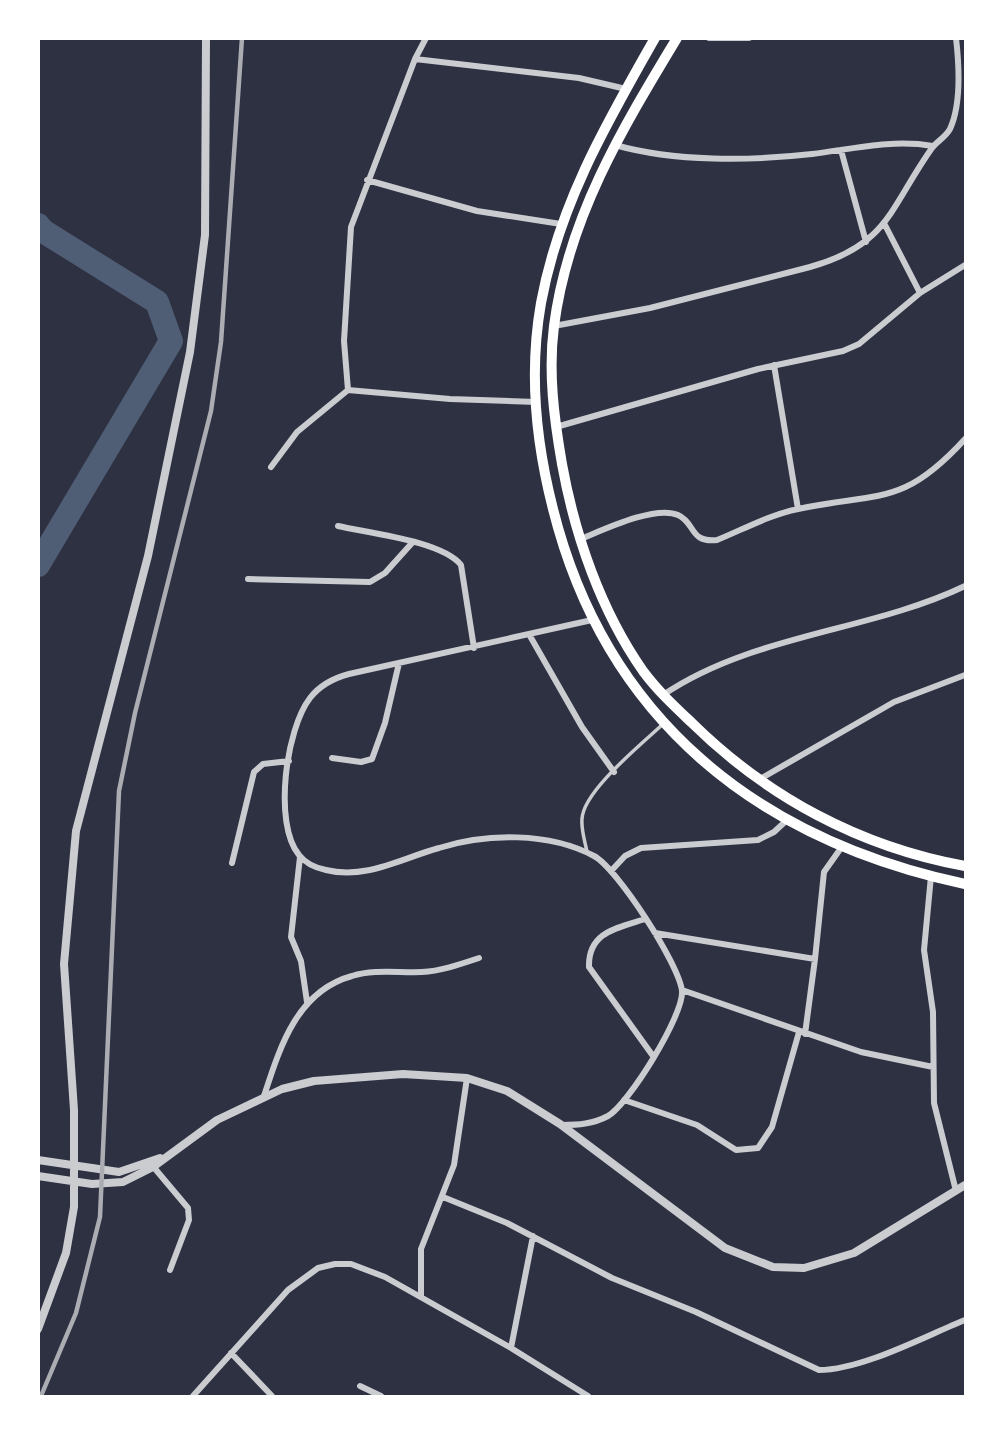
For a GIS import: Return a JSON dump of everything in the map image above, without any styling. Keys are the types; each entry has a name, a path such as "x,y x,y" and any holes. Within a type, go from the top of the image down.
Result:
{"main road":[{"path":"655,38 586,163 561,224 537,328 536,402 543,466 554,515 592,620 635,689 665,722 739,788 787,820 841,848 965,884"},
{"path":"677,38 614,145 591,191 573,241 554,326 551,378 556,427 567,490 581,540 595,579 621,635 644,672 663,695 722,752 758,780 854,834 908,853 965,866"},
{"path":"605,644 621,635"}],"street":[{"path":"38,1329 72,1231 75,1166 72,1068 64,964 76,831 148,556 190,352 205,235 206,38"},
{"path":"348,390 344,341 351,228 367,180 415,59 426,38"},
{"path":"709,38 749,38"},
{"path":"554,326 650,308 810,267 831,261 866,242 885,225 933,146 945,136 952,121 956,38"},
{"path":"415,59 579,78 626,89"},
{"path":"614,145 650,154 768,157 898,141 933,146"},
{"path":"841,150 866,242"},
{"path":"367,180 477,211 538,223 561,224"},
{"path":"885,225 920,293"},
{"path":"556,427 774,365 851,347 920,293 965,265"},
{"path":"774,365 798,509"},
{"path":"271,467 297,432 348,390 450,399 536,402"},
{"path":"581,540 612,525 669,513 684,519 697,536 707,541 717,540 759,521 798,509 897,493 934,472 965,439"},
{"path":"338,526 412,543 451,556 461,565 474,648"},
{"path":"248,579 370,582 385,573 412,543"},
{"path":"663,695 687,679 717,666 903,611 965,586"},
{"path":"560,1125 595,1122 609,1115 624,1100 678,1016 682,990 655,933 612,870 587,852 538,840 492,838 456,843 378,868 345,873 312,866 300,857 290,837 285,813 289,761 303,708 318,690 338,677 592,620"},
{"path":"530,636 582,727 614,772"},
{"path":"332,758 361,762 372,759 385,723 400,663"},
{"path":"758,780 894,702 965,675"},
{"path":"232,863 254,772 263,764 289,761"},
{"path":"612,870 625,856 641,848 758,839 774,832 787,820"},
{"path":"624,1100 669,1118 697,1125 736,1150 758,1148 772,1127 802,1033 815,958 824,872 841,848"},
{"path":"300,857 291,937 301,961 307,1002"},
{"path":"930,876 924,950 933,1012 937,1122 956,1191"},
{"path":"645,919 601,934 593,943 589,967 653,1056"},
{"path":"655,933 815,958"},
{"path":"264,1096 279,1051 307,1002 351,976 425,972 479,958"},
{"path":"682,990 710,997 802,1033 892,1061 933,1067"},
{"path":"38,1176 75,1182 123,1182 218,1119 264,1096 314,1081 367,1075 424,1074 467,1078 507,1091 560,1125 725,1248 773,1267 804,1268 845,1256 965,1185"},
{"path":"421,1296 421,1249 454,1165 467,1078"},
{"path":"38,1160 119,1172 151,1165"},
{"path":"151,1165 186,1203 189,1215 170,1270"},
{"path":"443,1197 533,1236 612,1278 696,1311 819,1370 840,1367 908,1345 965,1320"},
{"path":"511,1348 533,1236"},
{"path":"193,1396 288,1290 318,1268 351,1264 385,1277 421,1296 588,1396"},
{"path":"231,1353 272,1396"},
{"path":"360,1386 381,1396"}],"lane":[{"path":"587,852 582,827 583,811 593,795 614,772 665,722"}],"waterway":[{"path":"38,225 43,231 157,302 171,341 38,565"}],"railway":[{"path":"41,1396 76,1313 100,1217 119,791 135,713 211,411 221,342 242,38"}]}
